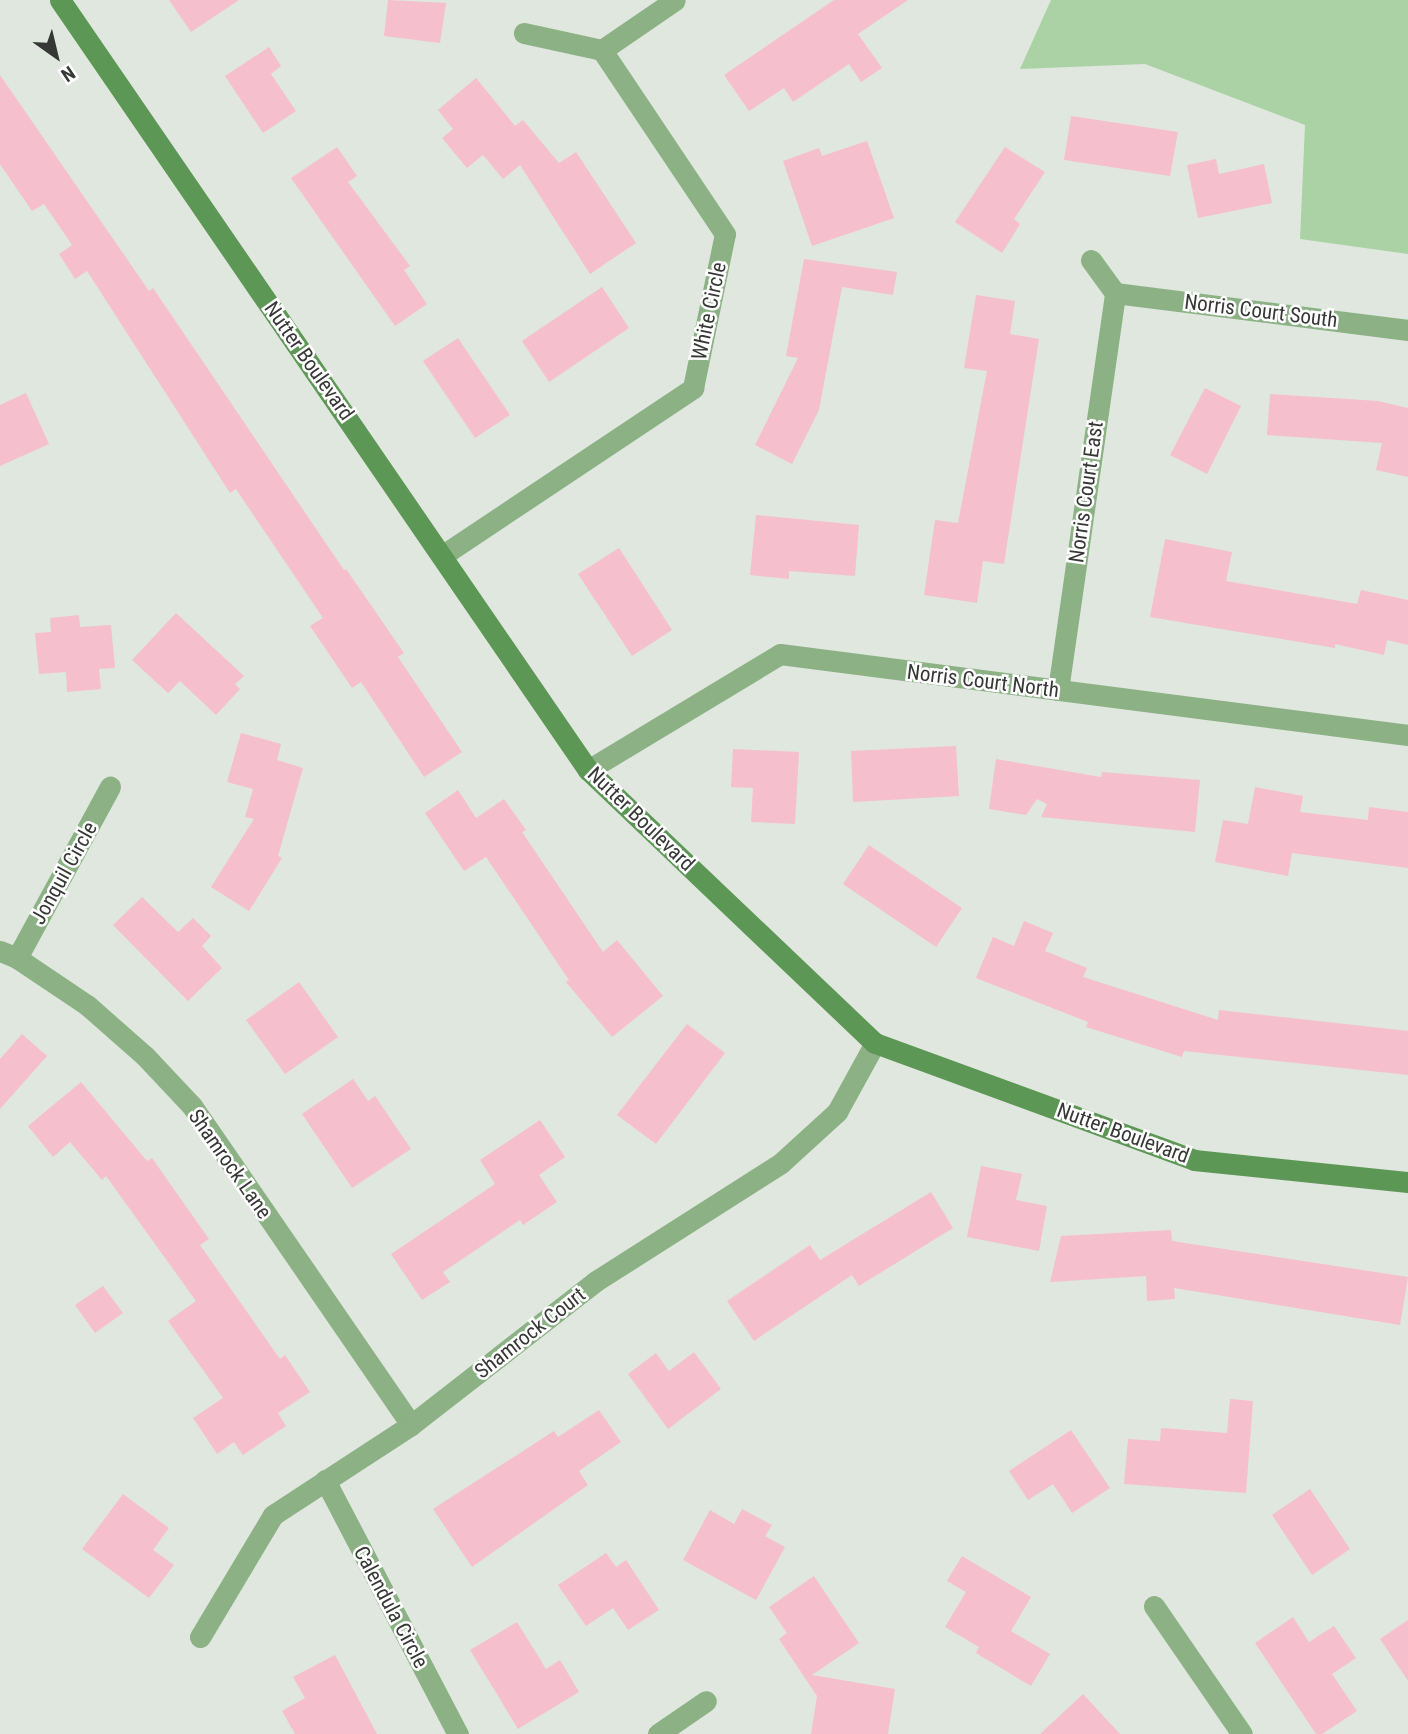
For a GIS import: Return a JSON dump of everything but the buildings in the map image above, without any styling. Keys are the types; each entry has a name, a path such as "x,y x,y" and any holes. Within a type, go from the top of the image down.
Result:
{"street":[{"name":"Nutter Boulevard","path":"60,0 588,770 875,1043 1194,1160 1408,1182"},
{"path":"524,33 602,50 675,0"},
{"name":"White Circle","path":"443,555 693,388 725,234 602,50"},
{"path":"1091,260 1115,293"},
{"name":"Norris Court South","path":"1115,293 1408,330"},
{"name":"Norris Court East","path":"1058,690 1115,293"},
{"name":"Norris Court North","path":"588,770 780,654 1408,735"},
{"name":"Jonquil Circle","path":"8,955 110,787"},
{"name":"Shamrock Lane","path":"8,955 86,1004 145,1056 192,1107 411,1425"},
{"name":"Shamrock Court","path":"200,1637 273,1515 411,1425 596,1281 780,1163 837,1112 875,1043"},
{"name":"Calendula Circle","path":"325,1480 458,1734"},
{"path":"1154,1606 1242,1734"},
{"path":"659,1734 706,1701"}],"green space":[{"path":"1051,0 1408,0 1408,254 1300,239 1305,125 1145,64 1020,69"}]}
